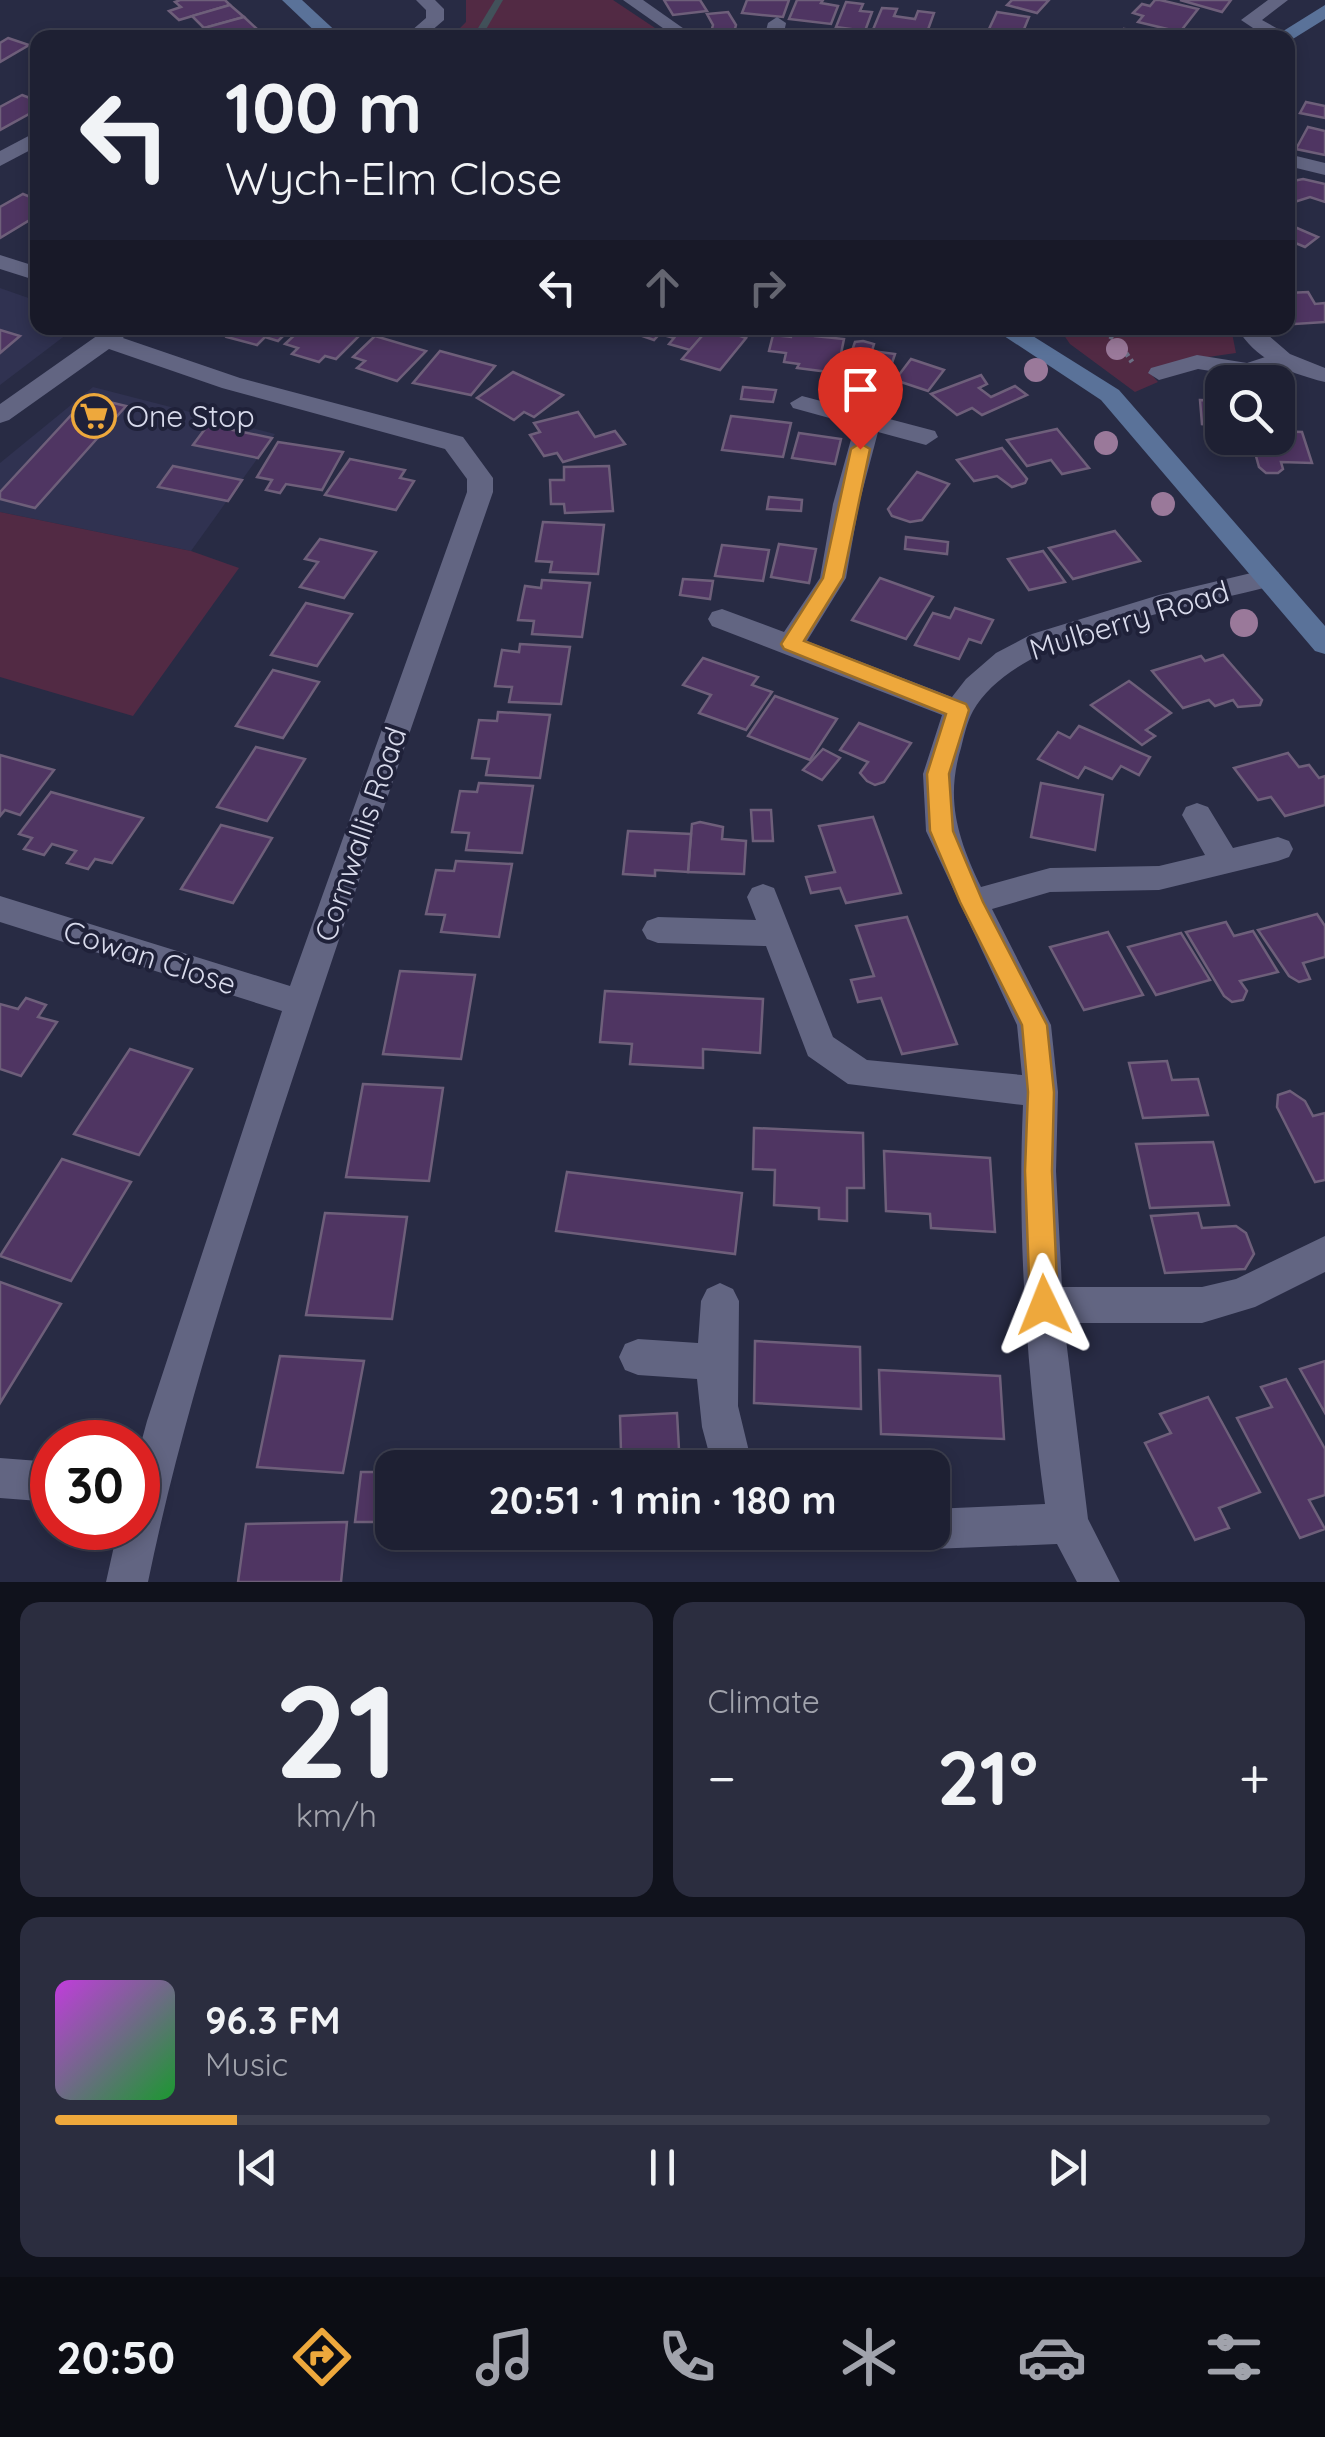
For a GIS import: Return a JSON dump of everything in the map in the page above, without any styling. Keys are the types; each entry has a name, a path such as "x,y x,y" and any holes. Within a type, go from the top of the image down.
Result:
{"street":[{"path":"291,0 325,30"},
{"path":"1294,30 1325,11"},
{"path":"0,160 30,142"},
{"path":"1295,162 1325,169"},
{"path":"0,262 30,271"},
{"path":"0,415 113,335"},
{"name":"Cornwallis Road","path":"116,335 232,383 454,443 480,478 474,510 300,1003 160,1433"},
{"path":"1020,335 1110,395 1325,644"},
{"path":"1253,335 1280,358 1325,375"},
{"path":"802,403 926,437"},
{"path":"792,644 833,578 846,504 868,422"},
{"name":"Mulberry Road","path":"1098,1582 1068,1523 1055,1434 1044,1305 1038,1171 1041,1092 1034,1025 941,831 938,774 958,710 976,686 1006,660 1042,640 1159,604 1268,578"},
{"path":"722,619 958,710"},
{"path":"1198,815 1225,862"},
{"path":"972,902 1050,880 1159,878 1278,848"},
{"path":"763,896 820,1046 860,1074 1041,1092"},
{"name":"Cowan Close","path":"0,909 300,1003"},
{"path":"658,930 776,933"},
{"path":"1044,1305 1202,1304 1242,1296 1325,1253"},
{"path":"720,1301 714,1362 726,1450"},
{"path":"638,1356 714,1362"},
{"path":"0,1478 30,1480"},
{"path":"950,1528 1068,1523"},
{"name":"Cornwallis Road","path":"127,1582 132,1550"}],"lane":[{"path":"422,30 435,20 435,9 425,0"},
{"path":"632,0 677,30"},
{"path":"1267,30 1250,20 1279,0"},
{"path":"1159,374 1198,362 1248,370 1280,358"}],"shaded area":[{"path":"466,0 613,0 658,30 458,30 466,22"},
{"path":"0,288 30,299 30,335 66,335 0,385"},
{"path":"1064,335 1232,335 1236,353 1180,361 1150,373 1158,382 1135,392 1070,344"},
{"path":"93,387 275,434 191,551 0,512 0,463"},
{"path":"0,512 191,551 239,568 133,716 0,677"}],"building":[{"path":"180,0 225,0 230,5 179,20 169,11 181,7 175,2"},
{"path":"664,0 700,0 707,11 673,15"},
{"path":"747,0 789,0 783,17 742,13"},
{"path":"797,0 823,0 821,3 838,6 831,24 789,19"},
{"path":"1012,0 1049,0 1037,13 1007,5"},
{"path":"1160,0 1198,9 1182,30 1172,30 1138,22 1143,16 1133,13 1142,4 1150,6"},
{"path":"1180,0 1231,0 1222,12"},
{"path":"846,2 863,4 860,11 872,12 865,30 836,27"},
{"path":"230,5 244,17 204,28 192,16"},
{"path":"882,8 897,9 894,16 915,19 918,11 934,13 928,30 873,30"},
{"path":"728,12 735,30 712,30 707,14"},
{"path":"997,12 1029,17 1024,30 989,29"},
{"path":"244,17 257,29 206,30"},
{"path":"8,38 29,45 0,62 0,43"},
{"path":"22,95 30,98 30,113 0,130 0,107"},
{"path":"1306,102 1325,106 1325,118 1300,113"},
{"path":"1308,127 1325,131 1325,155 1296,149"},
{"path":"1295,181 1325,184 1325,202 1310,197 1295,202"},
{"path":"23,194 30,197 30,220 0,238 0,207"},
{"path":"1295,227 1318,237 1305,247 1295,243"},
{"path":"1308,292 1315,304 1325,303 1325,322 1295,324 1295,293"},
{"path":"0,330 20,336 0,353"},
{"path":"284,335 278,341 265,337 257,345 227,337"},
{"path":"295,335 360,335 336,359 325,356 319,362 292,354 298,348 285,344"},
{"path":"664,335 703,335 690,350 669,344 674,338"},
{"path":"703,335 746,338 720,370 682,359"},
{"path":"773,335 844,339 837,373 797,368 799,364 784,362 786,353 769,351"},
{"path":"375,336 426,351 397,381 357,368 365,361 353,357"},
{"path":"855,342 874,344 872,351 895,354 887,378 845,371"},
{"path":"440,351 495,366 471,395 413,383"},
{"path":"911,359 944,370 928,391 895,380"},
{"path":"513,372 563,395 534,417 524,412 514,420 477,398"},
{"path":"981,375 987,384 979,388 991,397 1015,386 1027,395 982,415 972,408 957,415 931,394"},
{"path":"743,387 776,390 773,402 741,399"},
{"path":"88,397 126,406 35,508 0,499 0,492"},
{"path":"1200,400 1205,400 1205,424"},
{"path":"578,412 595,437 615,431 625,444 563,462 557,453 544,456 530,435 540,432 534,423"},
{"path":"731,416 791,423 783,457 722,450"},
{"path":"208,425 272,438 258,458 193,445"},
{"path":"1057,429 1089,468 1062,474 1051,460 1027,466 1007,440"},
{"path":"1295,432 1302,432 1312,463 1281,462 1283,469 1278,473 1266,473 1259,467 1256,455 1295,455"},
{"path":"799,433 841,439 835,464 792,458"},
{"path":"278,442 343,452 322,490 286,484 280,493 266,490 272,480 257,477"},
{"path":"1002,448 1027,479 1025,483 1012,487 997,476 974,481 957,460"},
{"path":"350,459 405,470 400,478 414,481 396,510 325,495"},
{"path":"173,466 242,480 228,501 158,487"},
{"path":"609,466 613,511 565,513 564,504 551,504 550,480 564,480 564,467"},
{"path":"917,472 949,484 922,520 910,522 892,516 888,509"},
{"path":"769,497 802,500 801,511 767,509"},
{"path":"543,522 604,525 598,574 550,572 552,562 536,561"},
{"path":"1115,531 1140,561 1073,579 1049,548"},
{"path":"906,537 948,542 947,554 905,549"},
{"path":"320,539 376,552 344,598 300,587 318,562 305,559"},
{"path":"779,544 816,549 809,583 771,577"},
{"path":"722,545 769,550 763,581 715,576"},
{"path":"1043,551 1065,582 1029,590 1008,559"},
{"path":"880,578 933,597 906,639 852,620"},
{"path":"683,579 713,581 710,599 680,595"},
{"path":"542,580 590,583 582,637 532,634 534,621 518,620 525,586 541,588"},
{"path":"306,603 352,614 317,666 271,655"},
{"path":"955,608 993,620 981,643 969,639 959,659 915,645 933,613 950,618"},
{"path":"520,644 570,647 561,704 509,702 512,687 495,686 502,650 519,652"},
{"path":"1223,655 1262,700 1260,705 1238,707 1233,700 1215,706 1209,700 1183,708 1152,671 1201,656 1205,661"},
{"path":"703,658 758,677 752,685 772,692 746,730 699,713 711,695 683,685"},
{"path":"273,670 319,682 283,738 236,726"},
{"path":"1129,681 1171,713 1146,730 1155,736 1142,745 1091,705"},
{"path":"775,696 837,719 810,760 748,736"},
{"path":"498,712 550,715 540,778 486,775 489,759 472,758 479,720 497,721"},
{"path":"859,723 911,743 884,782 875,785 867,781 860,773 868,762 840,750"},
{"path":"1079,726 1150,757 1139,775 1121,766 1112,779 1085,767 1078,778 1038,759 1058,732 1070,738"},
{"path":"256,747 305,759 267,821 217,807"},
{"path":"823,749 840,758 822,780 803,770"},
{"path":"1288,753 1299,767 1309,765 1319,778 1325,776 1325,805 1285,816 1271,797 1258,800 1234,768"},
{"path":"0,755 54,770 20,815 5,810 0,816"},
{"path":"479,783 533,786 522,853 466,850 469,833 452,832 460,791 477,792"},
{"path":"1041,783 1103,795 1095,850 1031,837"},
{"path":"51,792 143,818 112,863 95,859 88,869 67,863 76,851 52,844 44,855 24,849 32,838 19,834"},
{"path":"751,810 771,810 773,841 753,841"},
{"path":"873,817 901,893 846,903 840,888 811,893 806,877 835,872 819,826"},
{"path":"692,824 723,827 722,839 746,841 744,874 688,872"},
{"path":"221,825 272,838 233,903 181,889"},
{"path":"628,831 691,834 688,872 655,870 655,876 623,874"},
{"path":"456,861 512,864 499,937 441,932 445,915 426,914 436,870 454,871"},
{"path":"1317,914 1325,926 1325,957 1303,963 1310,979 1299,982 1289,976 1258,930"},
{"path":"907,917 957,1044 902,1054 881,998 858,1002 851,980 874,976 856,926"},
{"path":"1226,922 1234,936 1253,931 1278,972 1240,981 1247,991 1243,1000 1232,1002 1224,996 1186,932"},
{"path":"1108,932 1143,995 1084,1010 1050,947"},
{"path":"1181,933 1210,980 1156,995 1128,947"},
{"path":"400,971 475,975 461,1059 383,1054"},
{"path":"605,991 763,999 760,1053 703,1049 703,1068 630,1064 632,1044 600,1042"},
{"path":"26,998 46,1005 38,1017 57,1022 21,1076 0,1069 0,1004 18,1009"},
{"path":"130,1049 192,1069 139,1155 74,1134"},
{"path":"1167,1061 1172,1080 1198,1079 1208,1115 1143,1118 1129,1063"},
{"path":"363,1084 443,1088 429,1181 346,1177"},
{"path":"1290,1091 1305,1101 1313,1116 1325,1113 1325,1180 1315,1182 1277,1107 1278,1095"},
{"path":"754,1128 863,1133 864,1188 847,1188 847,1221 819,1219 819,1208 774,1205 775,1170 753,1169"},
{"path":"1213,1142 1229,1205 1150,1208 1136,1144"},
{"path":"884,1151 990,1158 995,1232 931,1228 930,1214 886,1211"},
{"path":"62,1159 131,1182 71,1281 0,1256"},
{"path":"567,1172 742,1193 735,1254 556,1231"},
{"path":"325,1213 407,1217 392,1319 306,1315"},
{"path":"1198,1213 1202,1228 1236,1226 1246,1233 1254,1254 1245,1269 1165,1273 1151,1216"},
{"path":"0,1282 61,1304 0,1403"},
{"path":"755,1341 860,1347 861,1409 754,1403"},
{"path":"280,1356 364,1361 343,1473 257,1467"},
{"path":"1325,1361 1325,1413 1300,1369"},
{"path":"879,1370 1000,1376 1004,1439 881,1434"},
{"path":"1286,1379 1325,1449 1325,1495 1309,1500 1325,1529 1300,1538 1237,1418 1272,1407 1261,1387"},
{"path":"1208,1397 1260,1492 1219,1508 1229,1528 1195,1540 1145,1443 1171,1433 1160,1414"},
{"path":"677,1413 679,1450 621,1450 620,1416"},
{"path":"361,1472 375,1472 375,1522 355,1522"},
{"path":"347,1522 341,1582 238,1582 246,1524"}],"waterway":[{"path":"481,30 499,0"}],"place":[{"name":"One Stop","path":"94,416"}],"route":[{"path":"860,449 833,578 792,644 958,710 938,774 941,831 952,861 1034,1025 1041,1092 1038,1171 1044,1305"}]}
